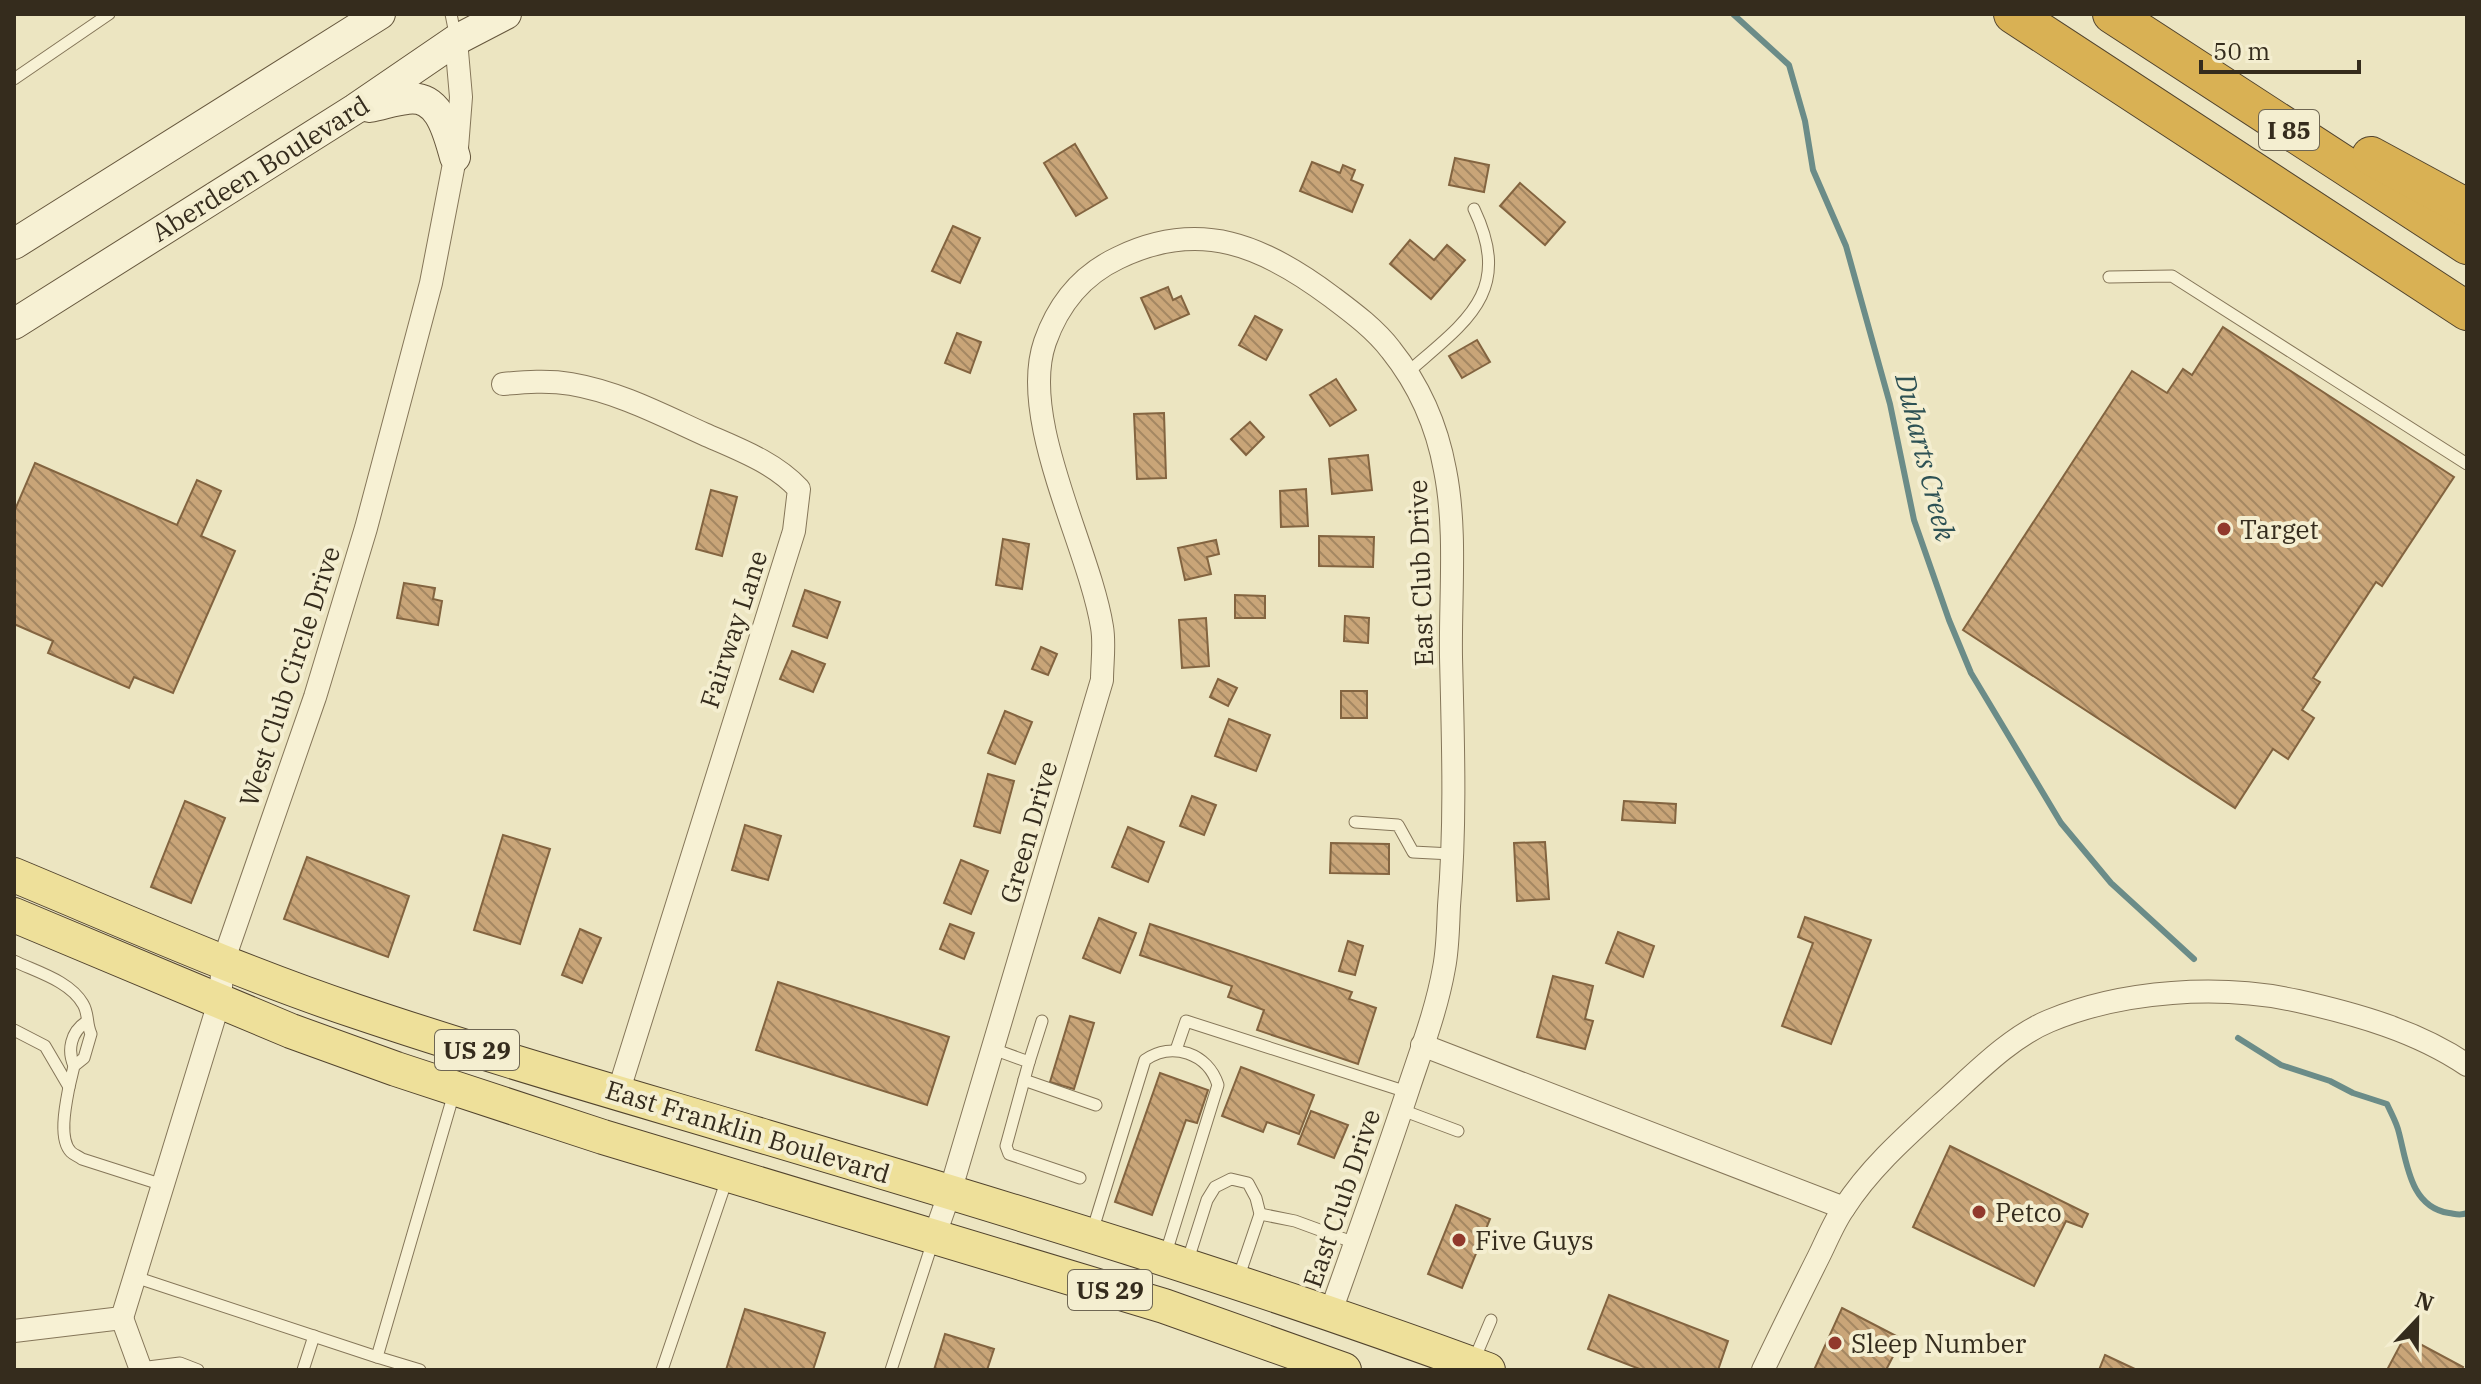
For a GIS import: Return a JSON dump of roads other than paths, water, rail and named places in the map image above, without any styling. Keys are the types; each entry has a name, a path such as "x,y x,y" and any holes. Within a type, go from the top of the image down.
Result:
{"highway":[{"name":"I 85","path":"2013,14 2467,311"},
{"name":"I 85","path":"2125,23 2467,245"},
{"path":"2125,23 2467,208"}],"main road":[{"path":"14,244 380,14"},
{"name":"Aberdeen Boulevard","path":"14,324 355,109 453,27 506,14"},
{"path":"355,109 410,98 421,101 434,108 444,119 455,157"},
{"name":"East Franklin Boulevard","path":"14,875 223,962 354,1011 950,1192 1330,1314 1480,1367"},
{"name":"East Franklin Boulevard","path":"14,915 291,1031 455,1088 728,1175 1164,1306 1344,1370"}],"street":[{"name":"West Club Circle Drive","path":"122,1318 220,999 223,962 315,697 366,528 431,283 455,157 461,97 453,27"},
{"name":"East Club Drive","path":"1046,439 1039,393 1043,346 1063,303 1096,269 1139,248 1186,238 1233,242 1277,261 1355,314 1390,347 1436,430 1447,476 1451,544 1452,854 1444,967 1404,1101 1330,1314"},
{"name":"Fairway Lane","path":"503,384 534,381 568,383 611,393 755,457 786,475 799,489 794,531 618,1093"},
{"name":"Green Drive","path":"934,1237 1102,680 1103,631 1100,616 1046,439"},
{"path":"1763,1370 1844,1208 1904,1138 2000,1052 2047,1022 2114,1001 2201,991 2267,994 2330,1008 2393,1028 2428,1042 2467,1065"},
{"path":"1422,1045 1844,1208"},
{"path":"14,1331 122,1318 141,1369"}],"lane":[{"path":"14,79 109,14"},
{"path":"1407,373 1459,328 1487,286 1490,262 1486,235 1474,209"},
{"path":"2109,277 2172,276 2467,464"},
{"path":"1355,822 1398,825 1413,852 1452,854"},
{"path":"14,961 73,991 87,1014 86,1022 76,1029 69,1055 74,1066 64,1114 65,1141 71,1152 82,1159 163,1185"},
{"path":"1042,1021 1006,1146 1009,1154 1080,1178"},
{"path":"1176,1050 1186,1021 1404,1101 1458,1131"},
{"path":"14,1030 45,1046 69,1087"},
{"path":"993,1049 1029,1062"},
{"path":"1090,1237 1145,1060 1158,1051 1176,1050 1200,1059 1214,1072 1218,1085 1175,1264"},
{"path":"1024,1080 1096,1105"},
{"path":"377,1357 455,1088"},
{"path":"662,1370 728,1175"},
{"path":"1175,1264 1215,1187 1231,1179 1248,1183 1260,1214 1237,1284"},
{"path":"1260,1214 1295,1221 1355,1243"},
{"path":"891,1370 934,1237"},
{"path":"135,1277 420,1370"},
{"path":"1480,1367 1491,1320"},
{"path":"303,1370 314,1336"},
{"path":"141,1369 180,1363 198,1370"}],"waterway":[{"name":"Duharts Creek","path":"1733,14 1789,65 1805,121 1813,170 1846,246 1890,404 1914,520 1971,673 2061,823 2111,883 2194,959"},
{"name":"Duharts Creek","path":"2238,1038 2281,1065 2387,1104 2418,1193 2436,1209 2467,1213"}],"place":[{"name":"Target","path":"2224,529"},
{"name":"Petco","path":"1979,1212"},
{"name":"Five Guys","path":"1459,1240"},
{"name":"Sleep Number","path":"1835,1343"}]}
